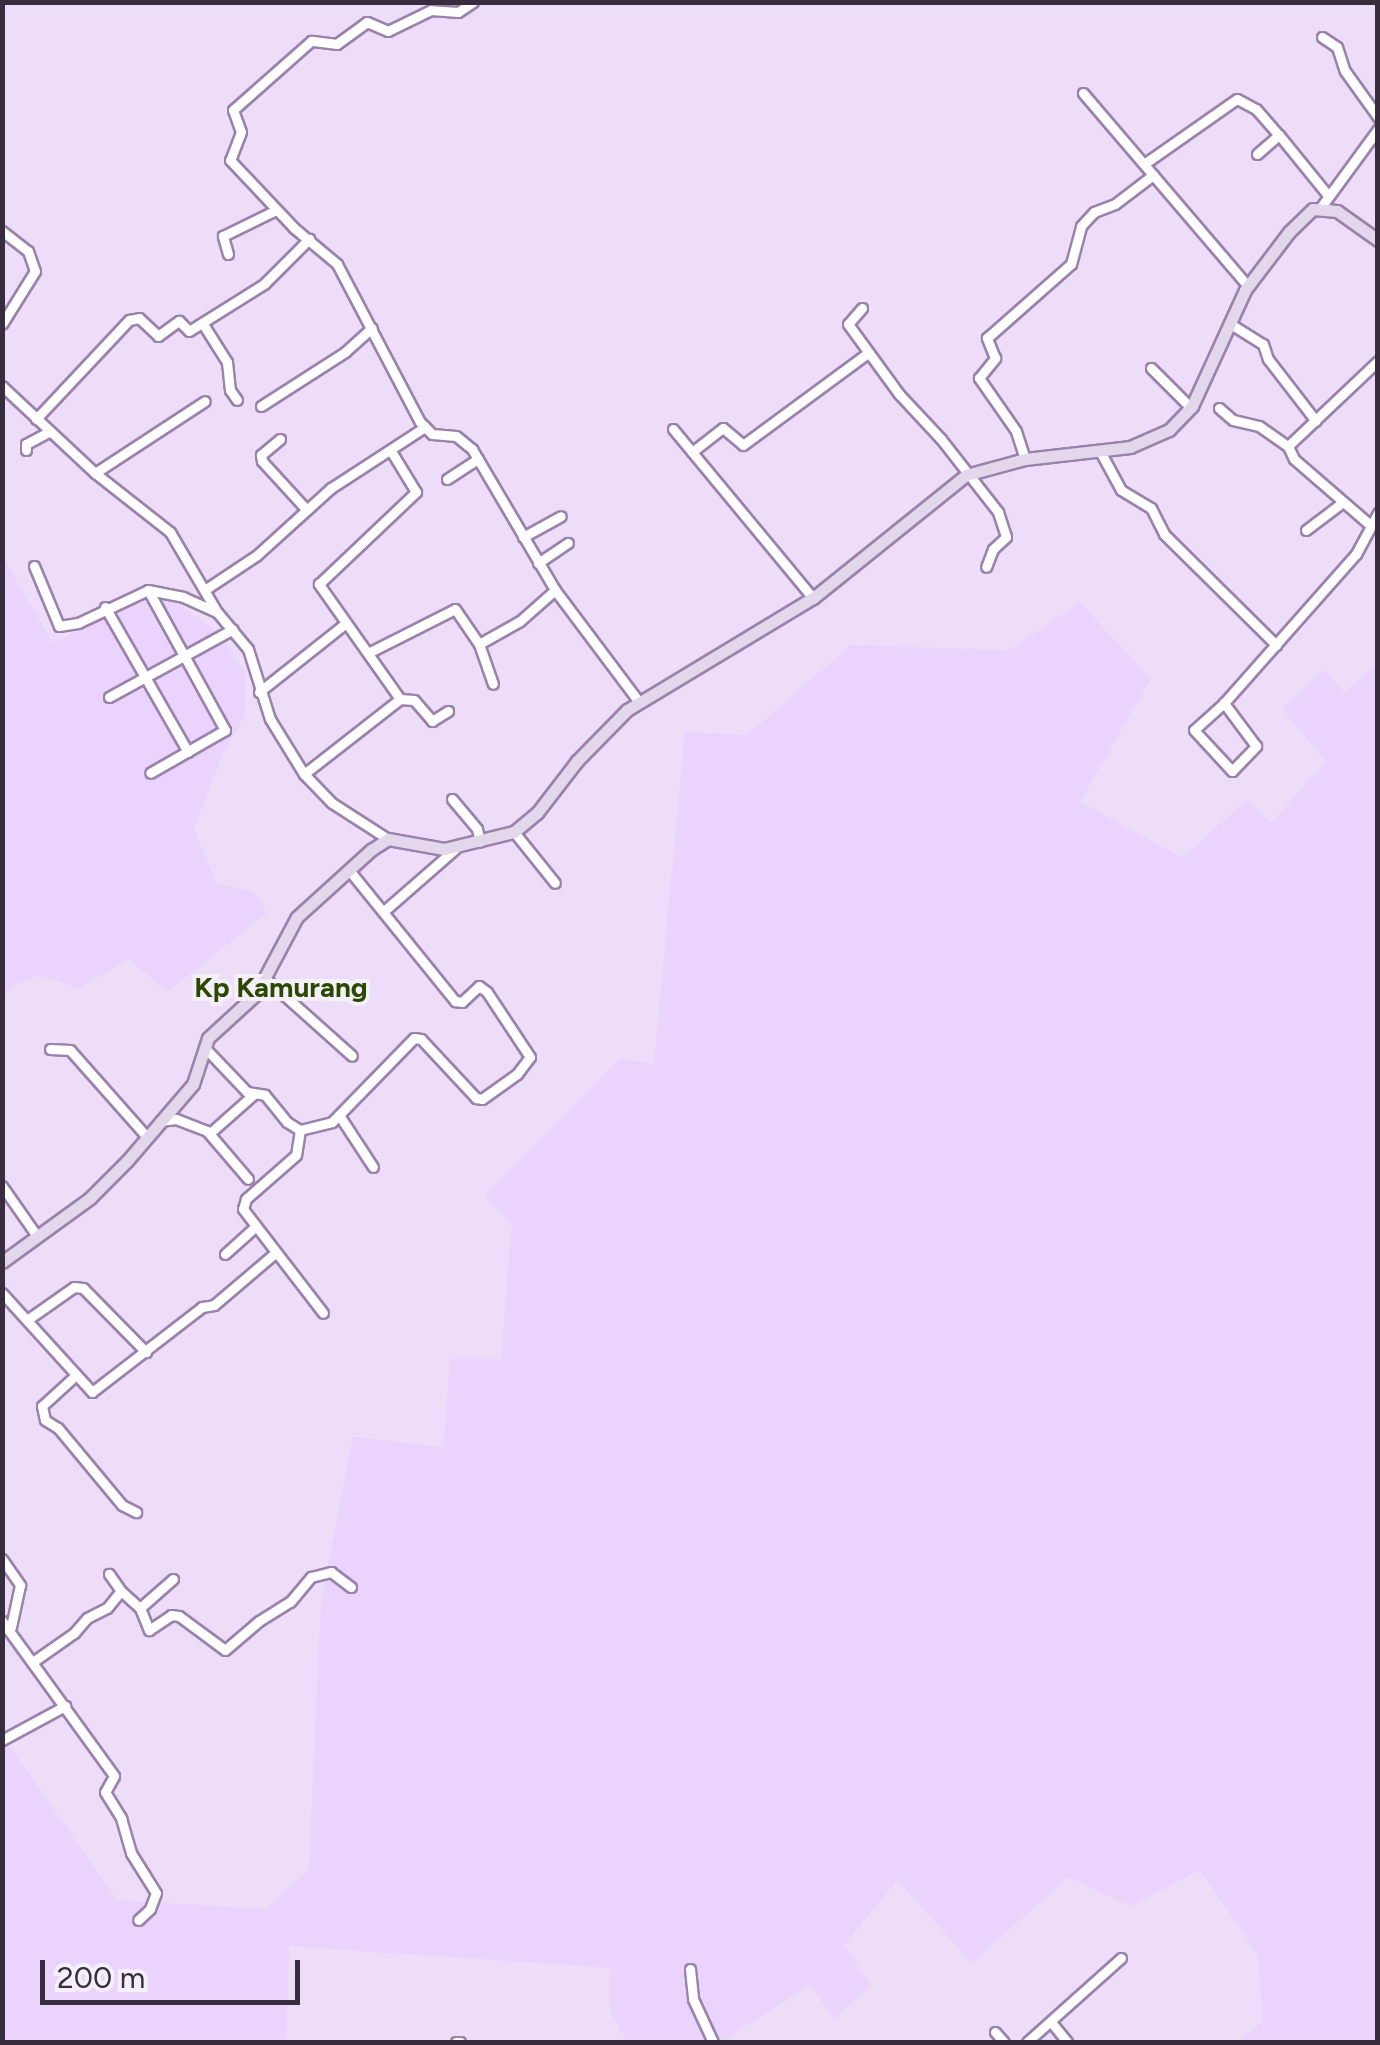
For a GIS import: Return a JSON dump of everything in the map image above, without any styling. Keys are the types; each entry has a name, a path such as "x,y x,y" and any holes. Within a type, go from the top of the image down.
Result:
{"street":[{"path":"473,2 458,12 431,10 388,31 367,22 337,44 310,40 233,110 241,132 230,160 343,273 425,427 439,436 456,436 478,459 555,590 639,702"},
{"path":"1322,37 1337,47 1341,64 1378,118"},
{"path":"1082,93 1248,286"},
{"path":"1144,164 1237,99 1256,109 1328,194"},
{"path":"2,386 95,472 170,532 217,612 252,660 258,692 304,774 332,803 388,838 454,848 514,832 537,813 603,732 639,702 813,598 966,475 1025,459 1101,453 1151,440 1191,408 1248,286 1288,232 1321,206 1378,129"},
{"path":"1258,154 1279,134"},
{"path":"1025,459 1016,431 979,378 995,358 987,338 1071,264 1081,226 1094,212 1115,204 1152,175"},
{"path":"1321,206 1337,211 1378,240"},
{"path":"228,254 222,236 276,210"},
{"path":"2,231 28,251 35,271 2,324"},
{"path":"36,419 131,318 139,318 158,336 178,321 188,331 264,284 309,239"},
{"path":"862,308 848,324 998,512 1006,537 993,549 986,567"},
{"path":"1229,323 1263,344 1268,359 1316,421"},
{"path":"202,324 227,362 230,390 237,400"},
{"path":"261,406 345,352 372,328"},
{"path":"692,452 723,428 743,445 868,353"},
{"path":"1288,446 1378,362"},
{"path":"1151,368 1191,408"},
{"path":"95,472 205,401"},
{"path":"1219,408 1233,420 1259,426 1288,446 1294,459 1369,524"},
{"path":"206,590 258,555 306,509 425,427"},
{"path":"673,430 813,598"},
{"path":"26,450 26,444 50,432"},
{"path":"280,438 261,458 306,509"},
{"path":"391,451 416,492 319,584 400,699"},
{"path":"1101,453 1121,490 1152,508 1164,534 1276,646"},
{"path":"447,479 478,459"},
{"path":"1306,530 1343,502"},
{"path":"1224,703 1256,746 1232,770 1194,730 1224,703 1356,554 1378,513"},
{"path":"523,536 561,516"},
{"path":"538,563 568,543"},
{"path":"34,566 59,626 78,623 148,590 183,597 217,612"},
{"path":"148,590 225,728 150,772"},
{"path":"479,644 520,620 555,590"},
{"path":"105,607 188,752"},
{"path":"368,653 455,609 479,644 493,684"},
{"path":"258,692 346,623"},
{"path":"109,698 233,630"},
{"path":"304,774 400,699 414,700 432,722 448,711"},
{"path":"452,799 477,829 480,842"},
{"path":"514,832 555,884"},
{"path":"2,1262 108,1182 157,1120 193,1084 214,1031 266,979 298,917 388,838"},
{"path":"384,911 454,848"},
{"path":"205,1048 254,1094 265,1095 287,1122 300,1130 322,1128 339,1116 414,1038 421,1038 476,1098 482,1099 517,1074 530,1057 487,992 479,986 457,1002 348,870"},
{"path":"266,979 352,1056"},
{"path":"50,1049 70,1050 146,1136"},
{"path":"210,1133 254,1094"},
{"path":"339,1116 374,1166"},
{"path":"157,1120 176,1119 210,1133 248,1178"},
{"path":"300,1130 296,1155 244,1203 244,1214 322,1313"},
{"path":"2,1186 37,1236"},
{"path":"224,1254 254,1228"},
{"path":"2,1293 92,1392 275,1254"},
{"path":"27,1320 74,1287 83,1288 146,1352"},
{"path":"76,1375 42,1406 45,1420 58,1428 122,1505 136,1512"},
{"path":"2,1559 20,1585 7,1624 114,1776 105,1792 120,1818 131,1853 155,1888 154,1901 138,1920"},
{"path":"109,1574 140,1608 149,1630 172,1615 180,1616 225,1650 259,1620 290,1602 310,1578 331,1572 350,1587"},
{"path":"140,1608 173,1579"},
{"path":"34,1661 74,1633 86,1618 108,1608 121,1590"},
{"path":"2,1740 65,1706"},
{"path":"1027,2042 1121,1958"},
{"path":"690,1969 692,2000 713,2042"},
{"path":"1051,2022 1067,2042"},
{"path":"995,2032 1004,2042"}],"shaded area":[{"path":"2,556 53,643 151,594 180,605 218,632 245,672 245,716 223,753 194,829 217,883 253,892 267,913 167,992 129,959 80,988 38,975 14,985 3,997"},
{"path":"1080,603 1151,678 1080,802 1183,858 1246,800 1271,823 1326,762 1282,709 1324,670 1344,692 1377,664 1377,2042 1237,2042 1263,2022 1258,1955 1200,1870 1131,1906 1068,1877 972,1963 897,1880 844,1945 870,1985 834,2019 810,1985 720,2042 627,2042 609,2009 610,1968 289,1946 286,2042 3,2042 2,1735 117,1900 265,1909 309,1870 321,1602 353,1437 444,1447 450,1359 501,1359 512,1224 485,1195 619,1059 654,1064 685,732 747,735 851,645 1009,650"}],"district":[{"name":"Kp Kamurang","path":"281,987"}]}
